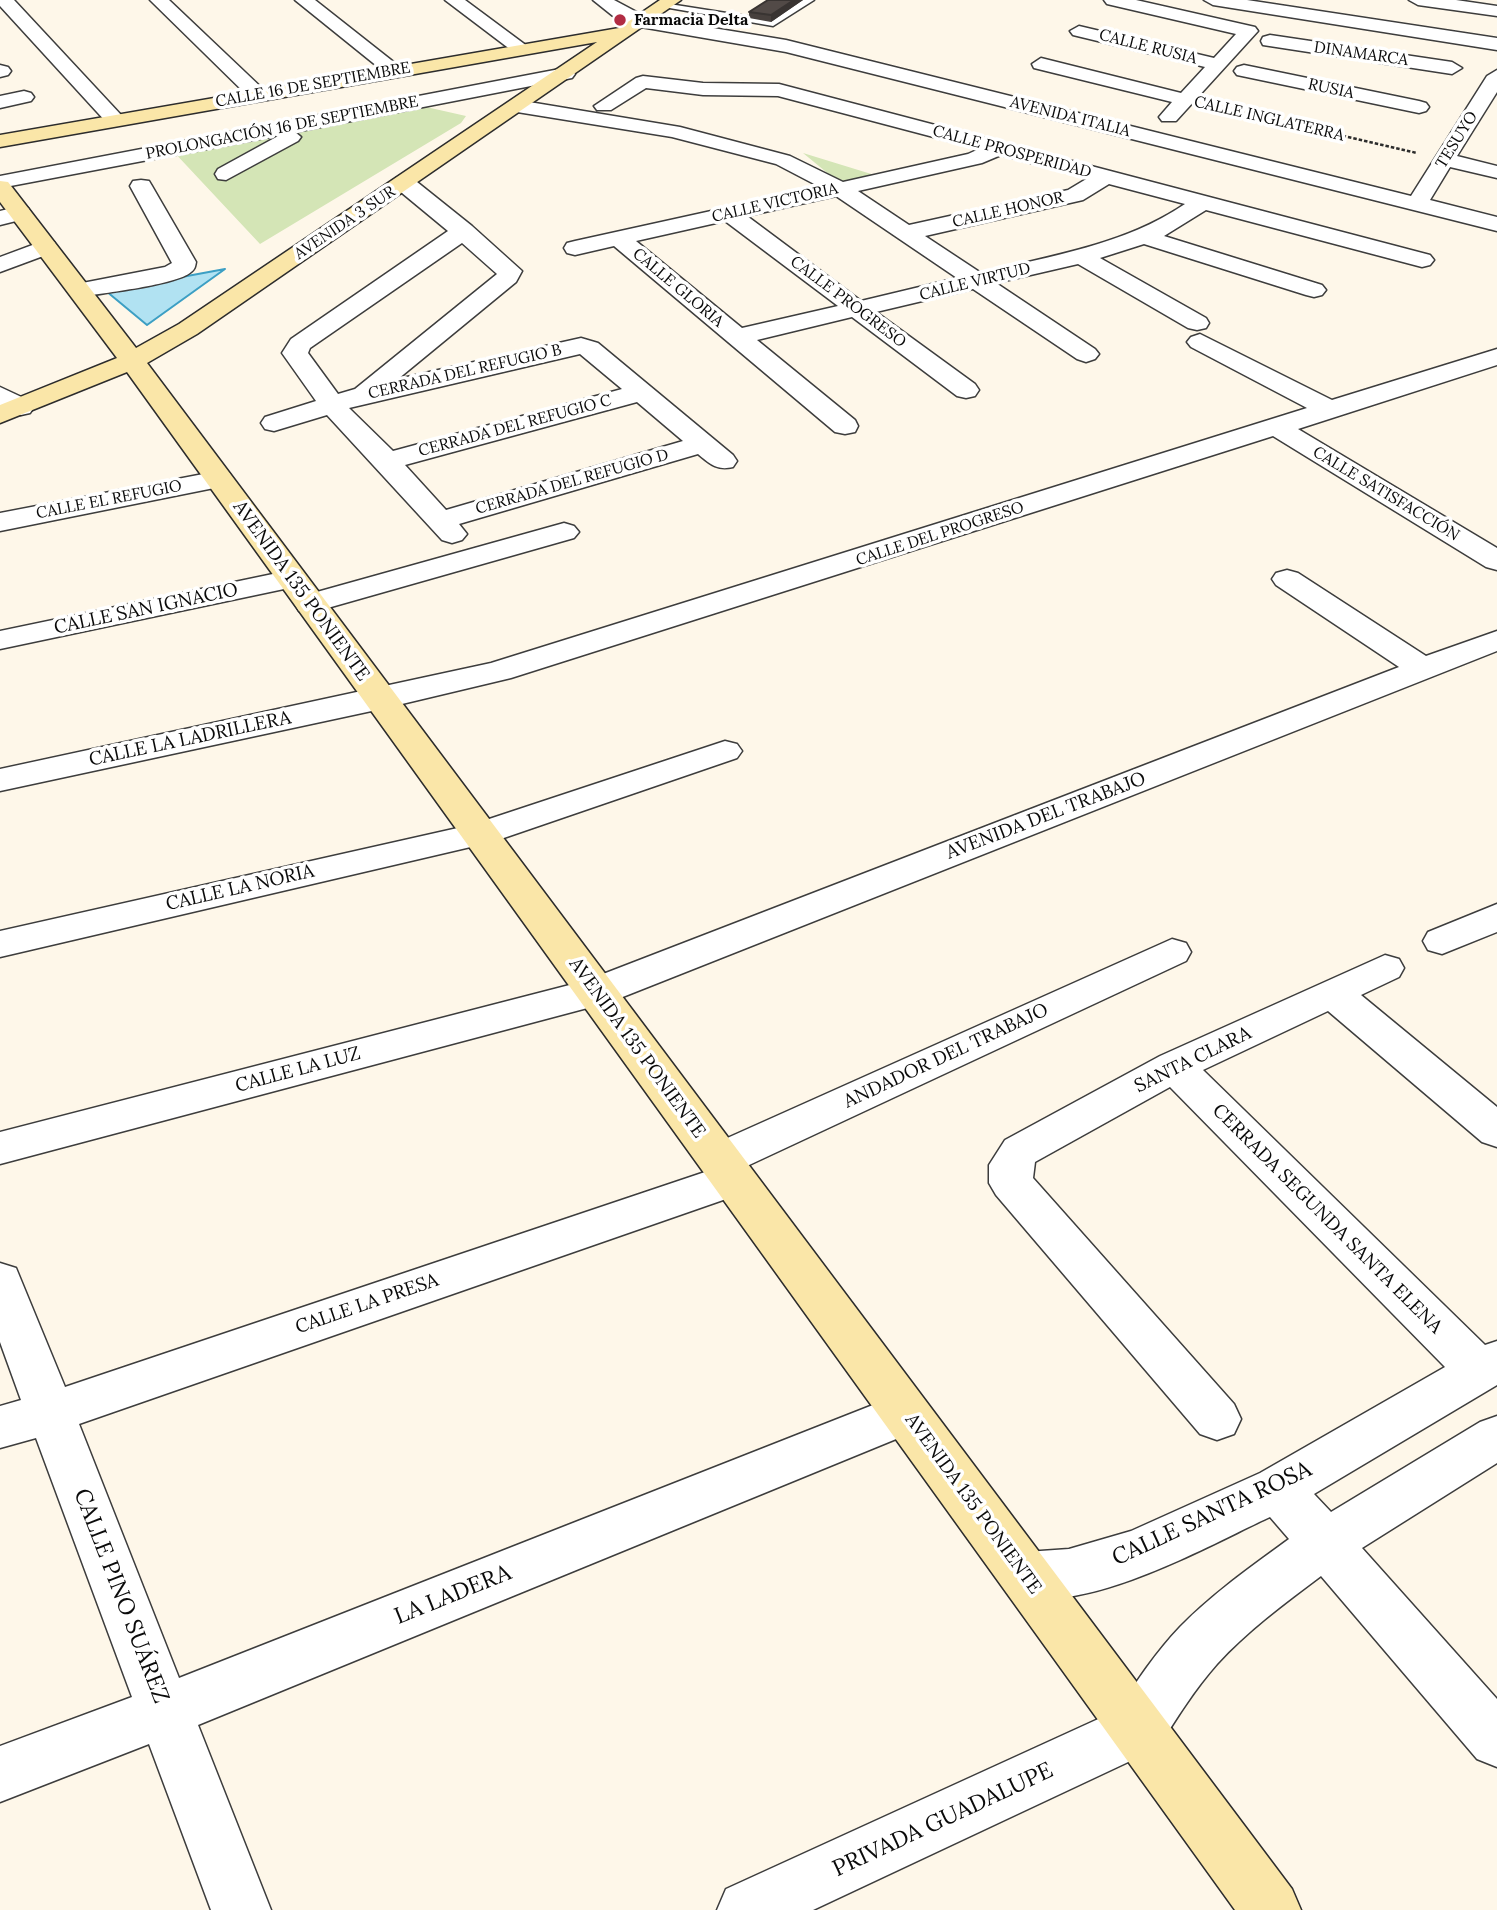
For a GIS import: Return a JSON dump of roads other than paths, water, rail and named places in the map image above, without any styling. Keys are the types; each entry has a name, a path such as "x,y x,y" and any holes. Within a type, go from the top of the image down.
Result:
{"main road":[{"name":"AVENIDA 3 SUR","path":"7,406 131,361 188,329 668,3"},
{"name":"CALLE 16 DE SEPTIEMBRE","path":"0,141 634,27"},
{"name":"CALLE 16 DE SEPTIEMBRE","path":"0,156 607,46"},
{"name":"AVENIDA 135 PONIENTE","path":"0,184 10,216 46,247 80,290 1272,1910"}],"street":[{"path":"4,0 115,121"},
{"path":"159,0 258,95"},
{"path":"304,0 396,71"},
{"path":"454,0 522,48"},
{"name":"AVENIDA ITALIA","path":"602,0 634,27 777,44 1497,224"},
{"path":"1113,0 1250,31 1150,136"},
{"path":"1213,0 1497,44"},
{"path":"1418,0 1497,11"},
{"path":"1340,90 1400,29"},
{"name":"CALLE RUSIA","path":"1079,31 1217,64"},
{"name":"DINAMARCA","path":"1270,41 1452,68"},
{"name":"CALLE INGLATERRA","path":"1041,64 1186,100"},
{"name":"RUSIA","path":"1244,71 1419,107"},
{"name":"PROLONGACIÓN 16 DE SEPTIEMBRE","path":"0,184 565,74"},
{"name":"TESUYO","path":"1417,203 1445,159 1479,122 1496,80"},
{"name":"CALLE PROSPERIDAD","path":"604,106 643,82 703,89 766,88 1422,260"},
{"path":"0,102 24,97"},
{"path":"526,100 604,106 691,119 805,148 783,160"},
{"path":"526,100 673,131 783,160 840,189 1086,354"},
{"path":"226,174 315,124"},
{"path":"998,149 1018,136"},
{"name":"CALLE VICTORIA","path":"575,248 975,159 998,149"},
{"path":"1445,159 1497,172"},
{"path":"864,165 900,176"},
{"name":"CALLE HONOR","path":"906,233 1075,195 1106,177"},
{"path":"362,395 508,277 510,271 404,183"},
{"path":"80,290 172,273 183,267 184,262 141,186"},
{"name":"CALLE VIRTUD","path":"738,337 1081,256 1144,237 1172,223 1202,202"},
{"name":"CALLE PROGRESO","path":"729,214 966,390"},
{"path":"387,461 332,405 298,360 295,348 464,231"},
{"path":"1144,237 1200,263 1314,290"},
{"name":"CALLE GLORIA","path":"618,238 845,426"},
{"path":"0,265 46,247"},
{"path":"1081,256 1198,332 1331,410"},
{"name":"CERRADA DEL REFUGIO B","path":"274,423 362,395 581,346 589,348 713,452"},
{"name":"CALLE DEL PROGRESO","path":"381,699 500,671 1497,357"},
{"name":"CERRADA DEL REFUGIO C","path":"387,461 643,392"},
{"name":"CALLE SATISFACCIÓN","path":"1276,427 1497,561"},
{"name":"CERRADA DEL REFUGIO D","path":"387,461 446,528 713,452"},
{"name":"CALLE EL REFUGIO","path":"0,522 219,479"},
{"name":"CALLE SAN IGNACIO","path":"0,640 301,591 564,531"},
{"path":"1287,579 1400,651 1422,669"},
{"name":"AVENIDA DEL TRABAJO","path":"596,992 1497,640"},
{"name":"CALLE LA LADRILLERA","path":"0,779 381,699"},
{"name":"CALLE LA NORIA","path":"0,944 480,834 725,751"},
{"path":"1443,941 1493,923"},
{"name":"ANDADOR DEL TRABAJO","path":"727,1170 1172,952"},
{"name":"SANTA CLARA","path":"1217,1419 1011,1183 1012,1165 1020,1151 1174,1066 1385,968"},
{"name":"CALLE LA LUZ","path":"0,1148 596,992"},
{"path":"1334,993 1497,1131"},
{"name":"CERRADA SEGUNDA SANTA ELENA","path":"1174,1066 1488,1366"},
{"name":"CALLE LA PRESA","path":"0,1427 50,1413 727,1170"},
{"name":"CALLE PINO SUÁREZ","path":"0,1281 241,1910"},
{"name":"CALLE SANTA ROSA","path":"1026,1576 1069,1573 1110,1563 1149,1548 1278,1489 1488,1366"},
{"name":"LA LADERA","path":"0,1774 165,1711 906,1413"},
{"path":"1138,1729 1166,1685 1199,1645 1257,1593 1325,1543 1497,1437"},
{"path":"1278,1489 1497,1740"},
{"name":"PRIVADA GUADALUPE","path":"747,1910 1138,1729"}],"lane":[{"path":"668,3 773,23 809,0"}],"water":[{"path":"225,269 147,325 106,291"}],"place":[{"name":"Farmacia Delta","path":"620,20"}]}
